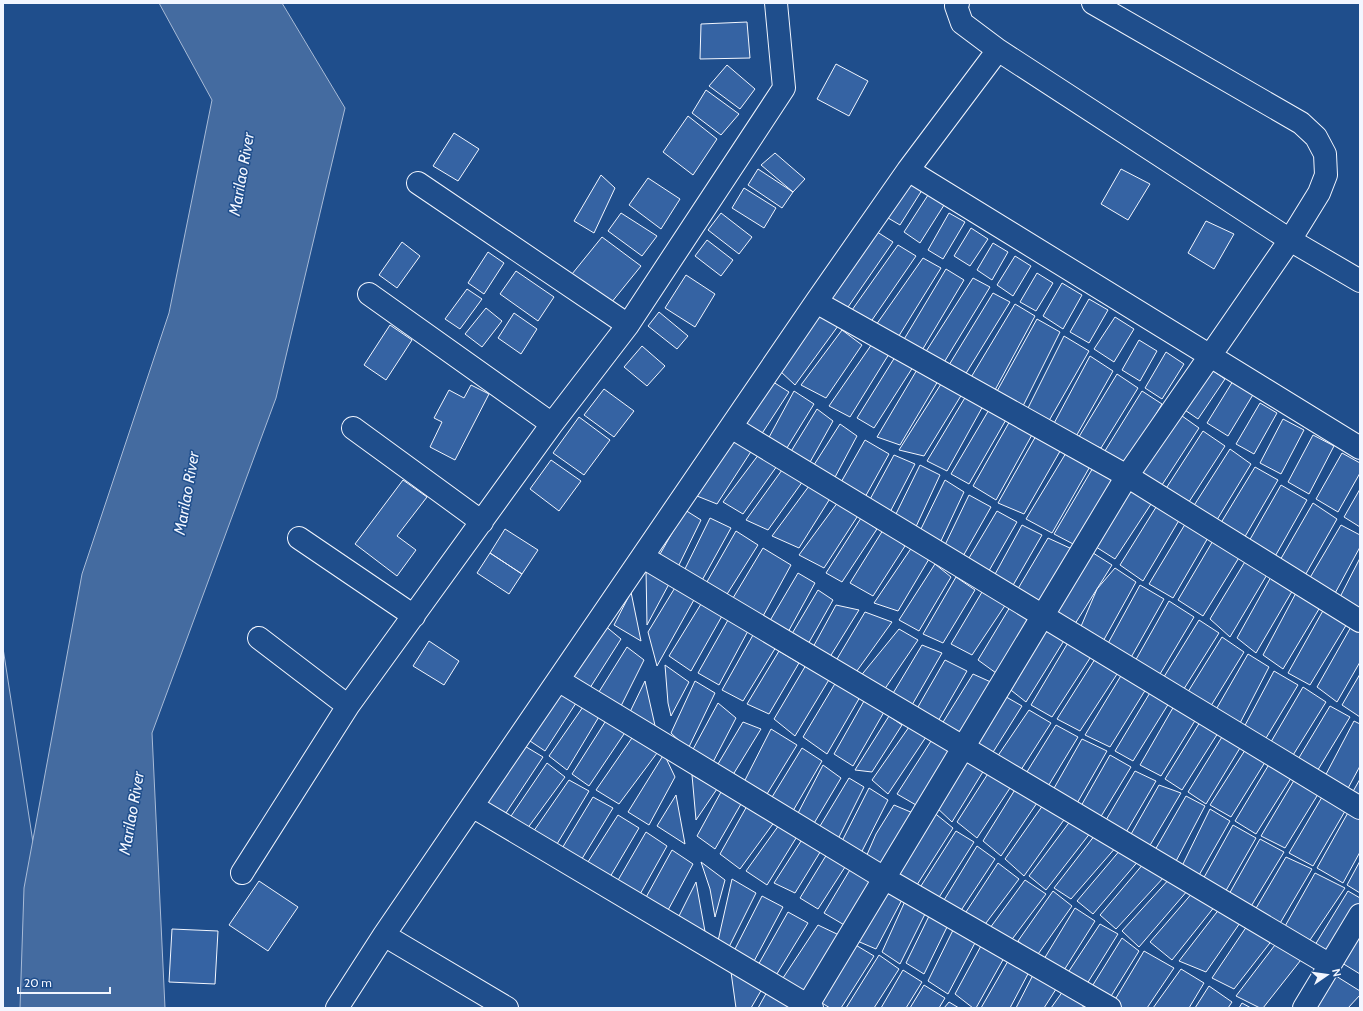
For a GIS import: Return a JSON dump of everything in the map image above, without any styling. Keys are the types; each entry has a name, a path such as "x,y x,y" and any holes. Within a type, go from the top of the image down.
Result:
{"street":[{"path":"242,873 348,706 552,424 628,325 784,88 776,3"},
{"path":"958,3 956,6 962,23 998,50 1290,240 1360,281"},
{"path":"472,806 808,1007 884,878 1127,476 1290,240 1319,193 1326,175 1325,154 1316,136 1301,123 1093,3"},
{"path":"337,1008 384,935 816,302 908,170 998,50"},
{"path":"908,170 1360,448"},
{"path":"418,183 628,325"},
{"path":"369,294 552,424"},
{"path":"816,302 1127,476 1360,621"},
{"path":"731,427 1360,808"},
{"path":"353,428 482,522"},
{"path":"298,538 414,616"},
{"path":"643,557 1330,965"},
{"path":"259,638 348,706"},
{"path":"558,680 884,878 1110,1008"},
{"path":"1304,1008 1360,915"},
{"path":"384,935 507,1008"}],"shaded area":[{"path":"3,648 47,933 62,1008 3,1008"}],"water":[{"name":"Marilao River","path":"159,3 282,3 345,108 276,398 152,733 165,1008 20,1008 24,888 82,574 169,313 212,100"}],"building":[{"path":"747,22 750,58 700,59 701,24"},
{"path":"836,64 868,81 849,116 817,99"},
{"path":"727,65 755,89 740,109 709,86"},
{"path":"706,90 739,114 721,135 692,113"},
{"path":"688,116 717,139 693,175 663,152"},
{"path":"454,133 479,149 458,181 433,166"},
{"path":"775,153 805,179 793,192 761,165"},
{"path":"758,169 793,192 782,208 748,185"},
{"path":"1121,169 1150,184 1128,220 1101,204"},
{"path":"601,175 615,188 594,233 574,221"},
{"path":"907,177 924,187 900,225 883,215"},
{"path":"648,178 680,199 661,229 629,205"},
{"path":"744,188 776,208 764,228 732,208"},
{"path":"930,192 946,202 920,243 904,232"},
{"path":"621,213 657,236 642,256 608,231"},
{"path":"721,213 752,237 739,254 708,230"},
{"path":"949,213 965,222 943,259 928,250"},
{"path":"1206,221 1234,234 1214,269 1188,253"},
{"path":"971,228 988,239 970,266 954,256"},
{"path":"874,230 893,242 846,310 826,298"},
{"path":"602,237 641,266 611,303 572,274"},
{"path":"707,240 733,260 721,276 695,256"},
{"path":"402,242 420,256 397,288 379,275"},
{"path":"993,243 1008,252 992,280 977,270"},
{"path":"898,245 916,256 870,323 852,310"},
{"path":"488,252 504,263 484,294 468,283"},
{"path":"1015,256 1031,266 1013,296 997,285"},
{"path":"923,258 941,268 897,339 876,325"},
{"path":"946,269 964,280 921,352 903,341"},
{"path":"516,271 554,297 538,321 500,294"},
{"path":"1037,273 1053,283 1036,311 1020,302"},
{"path":"686,275 715,294 695,327 665,308"},
{"path":"973,278 990,287 943,364 925,353"},
{"path":"1062,283 1082,295 1063,329 1043,316"},
{"path":"467,289 482,299 460,329 445,319"},
{"path":"993,293 1010,302 965,375 949,365"},
{"path":"1089,299 1108,310 1089,343 1070,332"},
{"path":"1015,304 1035,316 995,390 970,379"},
{"path":"486,308 502,321 482,347 465,334"},
{"path":"659,312 688,336 677,349 648,326"},
{"path":"514,313 537,329 521,354 498,338"},
{"path":"819,313 838,326 795,385 780,371"},
{"path":"1115,317 1134,329 1114,362 1094,349"},
{"path":"1037,319 1060,332 1023,406 996,393"},
{"path":"390,325 412,340 386,380 364,365"},
{"path":"842,330 862,345 826,398 801,385"},
{"path":"1064,336 1089,351 1046,426 1027,410"},
{"path":"1139,340 1157,351 1140,381 1122,370"},
{"path":"874,341 889,354 850,417 829,406"},
{"path":"642,346 665,366 647,386 624,367"},
{"path":"1166,352 1184,364 1162,399 1145,388"},
{"path":"1090,356 1113,371 1074,440 1052,427"},
{"path":"895,357 913,367 874,428 857,418"},
{"path":"1206,366 1225,379 1198,419 1179,406"},
{"path":"918,368 938,381 900,445 877,437"},
{"path":"1117,374 1138,388 1101,448 1077,440"},
{"path":"770,380 789,392 761,435 741,421"},
{"path":"1233,381 1254,393 1228,436 1207,423"},
{"path":"941,384 962,394 924,456 899,450"},
{"path":"471,385 489,394 455,460 430,447 442,422 434,418 449,390 464,398"},
{"path":"604,389 634,411 614,437 584,415"},
{"path":"794,391 814,404 785,451 767,441"},
{"path":"1142,391 1162,404 1125,467 1103,454"},
{"path":"966,396 983,406 947,471 927,461"},
{"path":"1260,403 1277,413 1254,454 1236,444"},
{"path":"990,408 1007,418 969,484 951,474"},
{"path":"817,409 833,421 809,464 790,453"},
{"path":"1175,411 1199,428 1160,488 1137,472"},
{"path":"579,417 610,440 584,475 553,453"},
{"path":"1011,419 1033,433 996,500 973,486"},
{"path":"1283,419 1304,430 1281,474 1260,463"},
{"path":"840,424 857,436 834,479 812,468"},
{"path":"1203,431 1225,446 1187,505 1165,490"},
{"path":"1037,434 1063,446 1024,514 998,503"},
{"path":"1313,435 1334,446 1309,494 1288,482"},
{"path":"734,439 752,450 717,504 697,496"},
{"path":"865,440 889,454 864,499 840,484"},
{"path":"1069,448 1092,463 1052,533 1026,519"},
{"path":"1230,449 1251,464 1215,523 1193,507"},
{"path":"1342,453 1360,463 1360,473 1338,512 1316,499"},
{"path":"759,454 777,466 743,514 723,502"},
{"path":"894,455 915,464 888,516 868,503"},
{"path":"551,460 581,481 559,511 530,489"},
{"path":"920,465 940,475 914,531 893,520"},
{"path":"1094,466 1115,478 1077,546 1054,534"},
{"path":"1255,467 1278,480 1243,540 1219,526"},
{"path":"782,470 803,481 768,530 746,520"},
{"path":"403,480 427,497 397,536 416,550 397,576 355,544"},
{"path":"945,480 964,492 940,543 919,533"},
{"path":"1130,484 1153,501 1115,559 1093,545"},
{"path":"1281,485 1307,500 1273,560 1248,543"},
{"path":"809,486 831,497 799,548 772,536"},
{"path":"1360,489 1360,527 1344,517"},
{"path":"969,495 991,507 962,558 944,547"},
{"path":"838,502 859,514 824,568 799,555"},
{"path":"1313,503 1337,519 1303,579 1279,562"},
{"path":"1158,504 1181,517 1143,581 1120,565"},
{"path":"685,510 701,520 677,569 659,556"},
{"path":"997,511 1017,522 986,576 966,563"},
{"path":"710,518 731,528 700,584 682,575"},
{"path":"861,518 877,529 842,582 826,573"},
{"path":"1187,521 1209,536 1173,598 1149,584"},
{"path":"1022,525 1042,535 1012,587 994,576"},
{"path":"1341,525 1360,535 1360,547 1333,597 1308,581"},
{"path":"505,529 538,550 522,574 490,553"},
{"path":"883,530 905,546 873,596 850,583"},
{"path":"736,531 758,545 724,599 704,587"},
{"path":"1048,538 1072,549 1040,606 1016,592"},
{"path":"1214,539 1240,556 1203,616 1178,600"},
{"path":"912,547 929,559 898,611 874,603"},
{"path":"763,548 791,565 762,618 733,598"},
{"path":"1090,551 1112,565 1073,627 1052,614"},
{"path":"490,553 522,574 509,594 477,573"},
{"path":"1360,558 1360,607 1357,612 1339,599"},
{"path":"1246,560 1268,573 1230,637 1210,619"},
{"path":"935,564 951,577 919,631 899,620"},
{"path":"1115,568 1136,582 1101,645 1079,631 1097,589"},
{"path":"646,569 669,584 647,625"},
{"path":"798,573 815,583 787,634 768,624"},
{"path":"1272,575 1294,588 1256,653 1237,638"},
{"path":"956,577 975,590 943,643 923,634"},
{"path":"1140,585 1164,599 1129,661 1106,647"},
{"path":"676,586 695,598 657,666 648,632"},
{"path":"818,590 833,600 807,646 790,637"},
{"path":"1297,591 1322,604 1283,669 1263,655"},
{"path":"631,592 641,641 614,625"},
{"path":"982,592 1006,604 972,655 951,644"},
{"path":"1169,601 1194,617 1157,679 1134,663"},
{"path":"701,604 722,616 691,671 669,656"},
{"path":"836,605 859,610 828,660 812,649"},
{"path":"1010,607 1030,619 996,673 978,660"},
{"path":"1325,607 1348,622 1310,685 1288,673"},
{"path":"865,612 892,622 854,675 834,664"},
{"path":"728,620 748,631 719,685 698,673"},
{"path":"1199,620 1219,633 1182,692 1162,680"},
{"path":"1044,624 1065,639 1026,702 1007,687"},
{"path":"604,625 621,639 588,691 569,678"},
{"path":"1352,625 1360,630 1360,662 1337,702 1317,687"},
{"path":"899,629 918,640 882,693 859,678"},
{"path":"753,635 776,647 743,701 722,690"},
{"path":"1222,637 1244,652 1209,709 1186,695"},
{"path":"429,641 459,661 444,685 413,666"},
{"path":"1069,641 1092,655 1052,717 1031,705"},
{"path":"922,645 942,653 912,705 892,695"},
{"path":"627,647 644,660 619,710 597,695"},
{"path":"779,651 799,663 769,714 747,704"},
{"path":"1248,654 1269,667 1238,727 1214,713"},
{"path":"1095,659 1119,671 1080,731 1057,719"},
{"path":"945,660 967,671 937,723 915,712"},
{"path":"665,665 689,682 671,716 668,703"},
{"path":"806,665 830,678 795,736 774,719"},
{"path":"1274,671 1298,685 1263,743 1243,729"},
{"path":"973,674 993,683 960,738 940,727"},
{"path":"1122,674 1146,689 1110,747 1085,735"},
{"path":"1360,674 1360,717 1342,705"},
{"path":"645,681 656,730 629,714"},
{"path":"695,681 715,693 688,749 671,733"},
{"path":"836,682 860,697 827,754 803,737"},
{"path":"1303,687 1326,702 1290,760 1268,747"},
{"path":"561,691 578,700 545,751 527,739"},
{"path":"1151,691 1169,703 1133,761 1115,751"},
{"path":"1001,694 1022,706 990,757 973,743"},
{"path":"864,701 884,712 853,766 834,754"},
{"path":"718,703 736,718 711,766 691,753"},
{"path":"585,704 600,715 567,770 549,756"},
{"path":"1174,706 1196,719 1161,776 1140,765"},
{"path":"1330,706 1350,717 1316,773 1297,761"},
{"path":"1029,710 1051,723 1019,773 995,760"},
{"path":"889,716 902,725 872,772 855,770"},
{"path":"607,719 626,731 589,786 572,774"},
{"path":"1354,721 1360,724 1360,766 1346,792 1323,780"},
{"path":"743,722 761,729 731,778 715,769"},
{"path":"1200,722 1218,733 1182,790 1165,779"},
{"path":"1056,725 1078,737 1047,788 1025,775"},
{"path":"909,727 926,737 888,794 872,780"},
{"path":"771,729 797,745 767,794 744,782"},
{"path":"1225,732 1243,743 1206,804 1188,792"},
{"path":"634,735 660,749 619,804 596,790"},
{"path":"1082,739 1107,751 1076,805 1053,790"},
{"path":"931,741 951,752 916,805 897,794"},
{"path":"523,745 543,757 504,816 484,803"},
{"path":"1247,747 1267,759 1231,817 1210,805"},
{"path":"802,748 822,761 790,816 769,802"},
{"path":"664,754 675,777 649,825 628,812"},
{"path":"1110,755 1131,767 1100,818 1081,806"},
{"path":"964,757 984,770 952,822 935,806"},
{"path":"1271,761 1293,775 1256,834 1235,821"},
{"path":"547,763 565,777 527,829 509,819"},
{"path":"823,765 841,778 813,825 797,815"},
{"path":"1135,771 1156,781 1125,834 1106,820"},
{"path":"989,772 1012,785 977,838 957,822"},
{"path":"692,775 717,789 696,820"},
{"path":"1296,777 1320,791 1285,848 1261,836"},
{"path":"849,778 864,787 836,843 817,831"},
{"path":"1360,779 1360,801 1351,795"},
{"path":"569,780 589,791 554,849 531,835"},
{"path":"1159,785 1181,793 1149,847 1130,836"},
{"path":"869,788 888,800 859,857 841,843"},
{"path":"1016,788 1039,800 1001,856 983,841"},
{"path":"721,792 741,804 715,849 697,836"},
{"path":"1325,792 1348,806 1313,866 1289,853"},
{"path":"676,795 685,844 657,826"},
{"path":"1186,796 1205,806 1175,863 1155,850"},
{"path":"593,797 613,808 580,862 561,850"},
{"path":"894,805 913,813 881,869 866,857 876,834"},
{"path":"1043,805 1066,817 1024,876 1005,859"},
{"path":"747,806 775,821 740,869 720,854"},
{"path":"1210,809 1230,821 1198,877 1182,866"},
{"path":"1350,809 1360,814 1360,852 1343,883 1317,868"},
{"path":"932,811 953,828 915,888 894,874"},
{"path":"618,815 639,828 610,877 586,865"},
{"path":"1071,820 1091,832 1046,890 1029,876"},
{"path":"779,825 798,835 767,885 746,871"},
{"path":"1233,825 1256,838 1224,894 1202,881"},
{"path":"956,831 974,842 938,899 919,889"},
{"path":"646,832 667,846 639,896 617,882"},
{"path":"1095,835 1117,846 1071,899 1054,888"},
{"path":"803,838 822,849 795,893 774,883"},
{"path":"1260,839 1284,852 1250,908 1228,896"},
{"path":"977,846 995,859 958,915 941,905"},
{"path":"1121,849 1140,859 1093,914 1077,901"},
{"path":"672,850 693,864 667,912 644,901"},
{"path":"827,854 847,864 818,909 800,898"},
{"path":"1286,857 1312,869 1279,925 1255,910"},
{"path":"1360,861 1360,893 1347,885"},
{"path":"701,862 725,880 715,917 710,889"},
{"path":"998,863 1019,879 983,927 964,915"},
{"path":"1144,863 1165,876 1116,929 1100,915"},
{"path":"851,868 874,881 846,926 824,913"},
{"path":"1315,873 1345,888 1308,943 1284,928"},
{"path":"1171,877 1188,890 1139,947 1122,931"},
{"path":"732,879 756,893 729,947 718,941"},
{"path":"1025,880 1046,894 1010,942 990,928"},
{"path":"259,881 298,907 268,951 229,925"},
{"path":"696,882 706,937 678,918"},
{"path":"886,884 904,896 876,949 855,940"},
{"path":"1053,891 1072,906 1036,957 1018,941"},
{"path":"1194,891 1215,906 1172,960 1150,942"},
{"path":"1348,891 1360,898 1360,912 1332,957 1315,945"},
{"path":"762,896 783,907 752,965 734,951"},
{"path":"906,899 926,912 900,964 882,952"},
{"path":"1075,908 1095,921 1061,975 1044,959"},
{"path":"1220,908 1242,920 1206,972 1179,961"},
{"path":"788,912 808,923 775,977 757,967"},
{"path":"930,914 949,923 924,974 906,963"},
{"path":"1100,924 1118,934 1085,987 1067,974"},
{"path":"818,925 839,935 805,993 781,981"},
{"path":"1247,926 1273,939 1234,989 1212,978"},
{"path":"172,929 218,931 215,984 169,982"},
{"path":"953,930 976,941 948,994 928,981"},
{"path":"1360,933 1360,974 1342,963"},
{"path":"1122,938 1139,951 1108,1001 1091,988"},
{"path":"1278,941 1304,956 1263,1008 1260,1008 1236,996"},
{"path":"854,944 874,956 841,1008 830,1008 817,1000"},
{"path":"982,944 1004,958 976,1008 973,1008 955,994"},
{"path":"1144,951 1174,968 1147,1008 1121,1008 1113,1003"},
{"path":"879,955 899,969 874,1008 846,1008"},
{"path":"1008,961 1029,972 1010,1008 981,1008"},
{"path":"1181,969 1204,983 1189,1008 1153,1008"},
{"path":"903,970 922,982 906,1008 881,1008"},
{"path":"731,972 762,989 751,1008 736,1008"},
{"path":"1034,973 1058,986 1044,1008 1016,1008"},
{"path":"1336,976 1360,991 1360,995 1348,1008 1312,1008"},
{"path":"924,985 945,998 939,1008 910,1008"},
{"path":"1209,986 1232,1002 1228,1008 1195,1008"},
{"path":"768,990 797,1008 758,1008"},
{"path":"1063,991 1085,1004 1082,1008 1051,1008"},
{"path":"949,1002 959,1008 944,1008"},
{"path":"1242,1003 1251,1008 1239,1008"}]}
